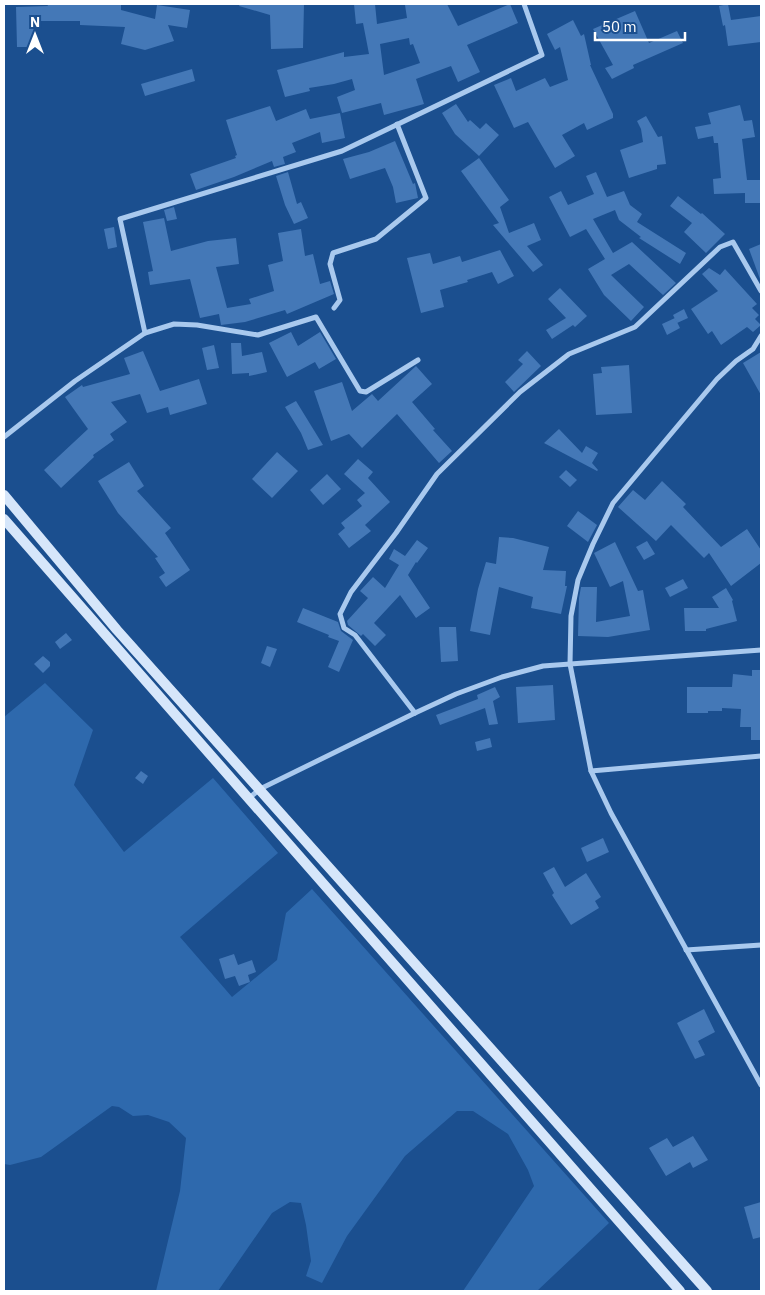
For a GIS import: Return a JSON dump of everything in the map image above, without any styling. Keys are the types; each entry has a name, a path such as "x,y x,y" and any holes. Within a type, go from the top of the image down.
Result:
{"main road":[{"path":"4,495 117,630 707,1291"},
{"path":"4,519 680,1291"}],"street":[{"path":"145,333 120,219 342,150 542,55 524,4"},
{"path":"334,308 340,300 330,264 333,253 376,239 426,198 397,124"},
{"path":"414,714 355,635 344,628 340,614 352,592 437,474 520,392 569,354 635,328 720,247 733,242 761,291"},
{"path":"4,438 76,381 145,333 174,324 197,325 258,335 316,317 360,391 363,392 366,392 418,360"},
{"path":"761,336 753,349 736,361 717,379 613,503 578,580 572,616 570,664 591,771 686,950 761,1085"},
{"path":"248,799 260,790 414,714 456,694 502,677 543,666 761,650"},
{"path":"591,771 761,756"},
{"path":"686,950 761,945"}],"shaded area":[{"path":"45,683 93,730 74,785 124,852 213,778 278,853 180,937 232,997 277,960 286,913 312,889 609,1223 537,1291 463,1291 534,1186 528,1170 508,1134 473,1111 457,1111 405,1156 347,1236 322,1283 306,1276 311,1261 306,1225 301,1203 290,1202 272,1213 218,1291 156,1291 180,1191 186,1138 169,1122 148,1115 133,1116 119,1107 112,1106 41,1157 10,1165 4,1164 4,717"}],"building":[{"path":"47,4 121,4 121,10 155,19 157,5 190,10 187,28 168,25 174,41 145,50 121,44 125,27 80,25 80,21 35,21 36,47 17,47 16,7 48,6"},
{"path":"240,4 304,4 303,48 271,49 270,15 239,6"},
{"path":"354,4 375,4 377,24 407,18 405,5 447,4 458,26 510,4 518,23 467,45 480,72 458,82 451,66 416,79 424,104 384,115 381,103 342,113 337,97 355,90 352,79 309,88 310,91 285,97 277,70 344,52 344,57 369,54 363,23 356,24","holes":["409,38 410,45 413,44 420,63 384,75 380,44"]},
{"path":"728,4 731,20 761,16 761,42 728,46 725,25 723,26 719,6"},
{"path":"635,11 649,43 677,31 683,43 633,65 634,68 612,79 605,68 613,65 593,29"},
{"path":"573,20 581,36 584,34 590,65 613,114 613,118 587,130 584,123 562,135 575,156 555,168 528,122 514,128 494,85 511,78 516,91 545,78 550,87 568,80 560,47 555,50 547,34"},
{"path":"192,69 195,81 145,96 141,84"},
{"path":"456,104 468,122 470,120 480,129 486,123 499,135 479,156 455,134 442,113"},
{"path":"740,105 744,121 752,120 755,137 742,139 747,180 761,180 761,203 745,203 745,193 714,194 713,179 721,178 718,143 714,143 713,136 698,139 695,127 711,124 708,113"},
{"path":"270,106 276,121 306,109 310,119 340,113 345,138 322,143 320,132 292,143 296,152 283,157 285,164 274,167 272,161 196,190 190,174 236,158 235,156 237,155 226,120"},
{"path":"646,116 658,137 662,136 666,164 657,165 657,169 629,178 620,150 643,142 641,129 637,121"},
{"path":"395,141 413,184 415,183 418,198 396,203 393,187 385,168 350,179 343,159 369,152"},
{"path":"479,158 509,200 500,207 509,233 534,223 541,240 527,246 543,265 533,272 493,225 499,223 461,171"},
{"path":"288,172 297,204 301,202 308,218 294,224 285,205 276,176"},
{"path":"596,172 607,197 624,191 630,205 642,214 637,222 686,253 680,264 639,238 641,237 619,220 615,210 593,219 613,253 632,242 676,283 663,295 629,264 611,275 644,307 631,321 604,295 588,269 605,259 586,229 570,237 549,197 561,191 568,205 594,194 586,176"},
{"path":"678,196 702,213 725,234 706,253 684,232 692,223 670,206"},
{"path":"174,207 177,219 167,221 164,210"},
{"path":"164,218 171,251 208,241 236,238 239,264 216,267 227,308 251,304 249,299 274,291 268,265 283,261 278,233 301,229 305,256 313,254 320,284 330,281 334,294 287,314 285,310 245,322 221,325 219,314 200,318 190,279 150,285 148,272 153,271 143,222"},
{"path":"114,227 117,247 108,249 104,229"},
{"path":"761,244 761,279 760,279 749,249"},
{"path":"500,250 514,276 498,284 492,272 467,280 468,282 440,290 444,307 421,313 407,258 430,253 433,264 460,256 462,262"},
{"path":"709,268 720,275 725,269 757,304 752,308 759,315 755,319 761,325 753,332 747,327 721,345 712,331 708,334 691,309 718,291 702,274"},
{"path":"560,288 587,316 575,327 573,325 552,339 546,330 566,318 548,299"},
{"path":"684,309 688,318 677,323 673,315"},
{"path":"675,318 680,328 667,335 662,324"},
{"path":"291,332 298,346 320,332 336,359 319,369 315,362 287,377 269,343"},
{"path":"231,343 241,343 242,356 262,352 267,372 249,376 249,373 232,374"},
{"path":"214,345 219,368 207,370 202,348"},
{"path":"143,351 160,391 199,379 207,404 170,415 168,407 147,413 140,394 111,402 127,422 110,434 114,440 93,455 94,457 61,488 44,470 88,429 65,397 82,385 83,387 130,374 124,358"},
{"path":"527,351 541,366 514,392 505,382 523,364 518,360"},
{"path":"761,352 761,395 743,363"},
{"path":"629,365 632,413 596,415 593,374 602,373 601,367"},
{"path":"416,366 432,384 412,402 452,451 439,463 397,414 362,448 349,434 331,441 314,391 342,382 352,411 372,394 378,401"},
{"path":"296,401 323,445 308,450 301,433 285,407"},
{"path":"559,429 582,453 586,446 598,453 592,463 597,471 544,443"},
{"path":"277,452 298,471 272,498 252,479"},
{"path":"358,459 373,472 368,478 390,502 365,525 371,531 349,548 338,534 345,528 341,523 362,506 357,500 365,493 344,474"},
{"path":"129,462 144,486 137,491 171,528 165,533 190,570 166,587 159,577 165,573 155,558 158,557 118,513 98,481"},
{"path":"566,470 577,480 570,487 559,477"},
{"path":"327,474 341,489 323,505 310,490"},
{"path":"662,481 686,504 683,507 721,547 747,529 761,550 761,563 731,586 709,553 704,558 671,525 656,541 618,507 633,490 645,500"},
{"path":"578,511 597,525 588,542 567,526"},
{"path":"499,537 513,538 549,547 543,570 566,571 565,586 567,586 561,614 531,608 533,597 499,587 490,635 470,631 478,589 486,562 496,564"},
{"path":"417,540 428,548 408,575 430,608 416,618 400,595 374,623 386,635 375,646 363,634 361,636 348,625 347,621 368,598 360,591 373,577 385,588 399,565 389,559 394,549 405,556"},
{"path":"647,541 655,554 644,560 636,547"},
{"path":"615,542 638,591 643,590 650,630 608,637 578,636 581,587 597,587 596,622 630,616 623,581 610,587 594,553"},
{"path":"683,579 688,588 670,597 665,588"},
{"path":"726,588 733,600 737,621 706,629 706,631 685,631 684,608 719,608 712,597"},
{"path":"303,608 338,622 341,631 353,640 339,672 328,667 339,641 297,622"},
{"path":"439,627 456,627 458,661 441,662"},
{"path":"66,633 72,640 60,649 55,642"},
{"path":"267,646 277,649 270,667 261,663"},
{"path":"43,656 50,662 50,666 43,673 34,664"},
{"path":"752,670 761,670 761,740 751,740 751,727 740,727 741,709 722,708 722,711 708,711 708,713 687,713 687,687 732,687 733,674 752,676"},
{"path":"553,685 555,720 518,723 516,687"},
{"path":"495,687 500,697 493,701 498,724 489,725 485,708 440,725 436,715 478,699 477,695"},
{"path":"490,738 492,747 477,751 475,742"},
{"path":"141,771 148,776 143,784 135,778"},
{"path":"603,838 609,852 587,862 581,848"},
{"path":"554,867 565,887 586,873 601,897 595,901 599,908 571,925 552,895 554,893 543,873"},
{"path":"234,954 238,965 252,960 256,972 248,975 250,982 239,986 235,976 225,979 219,959"},
{"path":"704,1009 715,1032 698,1041 705,1055 695,1059 677,1023"},
{"path":"693,1136 708,1160 693,1168 690,1162 666,1176 649,1148 667,1138 673,1147"},
{"path":"761,1202 761,1237 753,1239 744,1207"}]}
